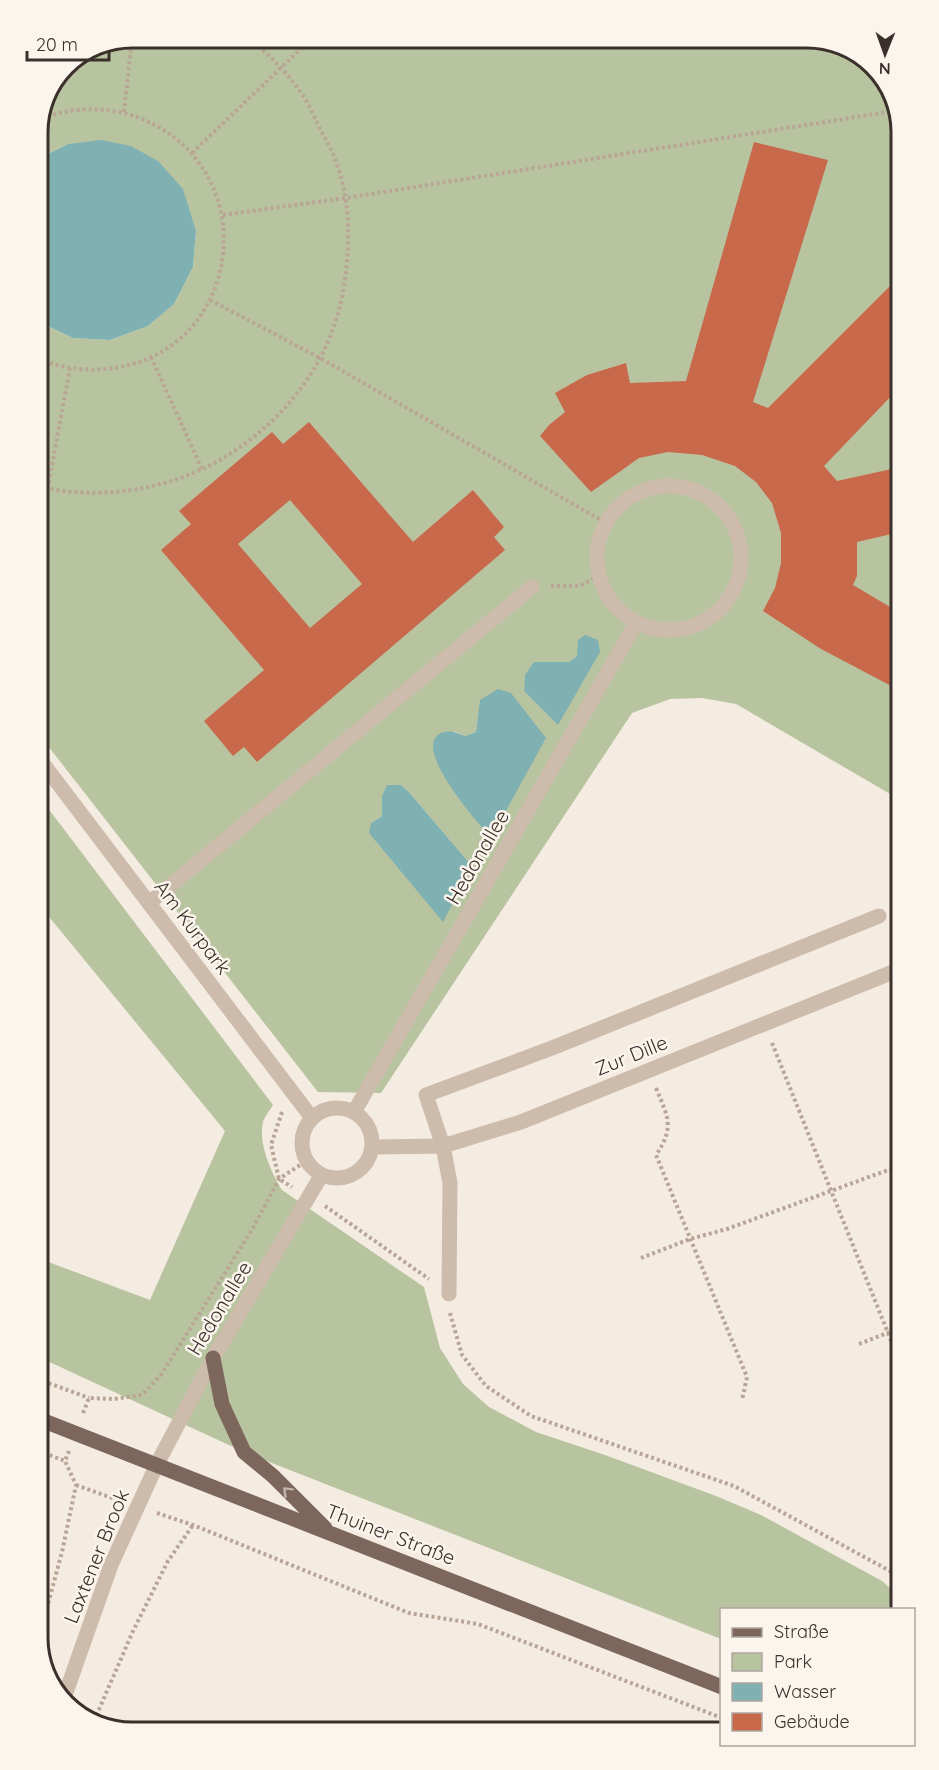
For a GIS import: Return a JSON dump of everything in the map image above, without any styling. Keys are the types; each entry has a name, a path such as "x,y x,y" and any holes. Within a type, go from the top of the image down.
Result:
{"main road":[{"path":"213,1358 222,1404 244,1452 273,1476 329,1532"},
{"name":"Thuiner Straße","path":"48,1422 720,1686"}],"street":[{"path":"670,486 696,491 716,503 734,525 742,551 736,588 723,608 698,625 669,631 636,623 612,603 598,576 597,550 606,523 622,503 642,491 670,486"},
{"path":"149,903 532,587"},
{"name":"Hedonallee","path":"354,1112 636,623"},
{"name":"Am Kurpark","path":"48,770 312,1118"},
{"path":"449,1294 450,1182 443,1146 426,1095 552,1048 879,916"},
{"name":"Zur Dille","path":"373,1147 443,1146 521,1122 891,973"},
{"path":"338,1107 354,1112 365,1121 371,1133 373,1147 368,1160 350,1178 337,1180 321,1176 306,1161 301,1138 304,1128 312,1118 324,1110 338,1107"},
{"name":"Hedonallee","path":"157,1464 213,1358 321,1176"},
{"name":"Laxtener Brook","path":"67,1691 111,1565 157,1464"}],"path":[{"path":"124,112 131,48"},
{"path":"48,488 74,492 127,491 164,483 202,469 236,450 272,422 295,396 320,358 344,291 349,236 346,198 336,161 302,94 281,68 258,48"},
{"path":"192,153 302,48"},
{"path":"48,361 70,368 91,370 118,368 151,357 177,341 198,319 210,300 219,278 225,247 223,215 209,178 192,153 175,136 154,123 124,112 99,109 64,112 50,117"},
{"path":"223,215 346,198 888,112"},
{"path":"210,300 320,358 606,523"},
{"path":"151,357 202,469"},
{"path":"48,478 70,368"},
{"path":"532,587 580,586 598,576"},
{"path":"765,1023 891,1340"},
{"path":"648,1070 666,1111 669,1124 667,1138 656,1155 747,1377 742,1400"},
{"path":"48,1383 89,1398 114,1399 142,1395 161,1376 253,1228 279,1179 306,1161"},
{"path":"641,1258 891,1169"},
{"path":"279,1179 330,1209 449,1294 450,1317 462,1355 486,1386 531,1416 734,1486 891,1572"},
{"path":"859,1344 891,1332"},
{"path":"65,1461 89,1398"},
{"path":"48,1455 65,1461 76,1485 48,1604"},
{"path":"97,1714 133,1631 168,1561 193,1525 409,1613 478,1624 720,1717"}],"green space":[{"path":"132,48 812,48 834,52 854,62 855,84 875,84 880,90 885,100 891,132 891,794 736,704 702,698 670,699 632,713 381,1093 318,1092 48,746 48,326 73,338 110,340 148,326 174,304 193,267 196,231 68,144 48,154 48,127 57,95 65,81 85,62 100,54","holes":["577,656 558,725 534,662 569,662","478,718 491,837 454,731 465,736 476,732","401,785 472,866 371,823 382,816"]},
{"path":"48,808 273,1105 263,1122 262,1139 270,1166 282,1190 424,1287 440,1348 463,1384 489,1407 536,1432 605,1455 761,1515 882,1581 891,1589 891,1608 720,1608 720,1639 244,1452 48,1361 48,1262 150,1300 225,1131 48,916"}],"water":[{"path":"101,140 131,146 158,161 183,189 196,231 193,267 174,304 148,326 110,340 73,338 48,326 48,154 68,144"},
{"path":"585,635 598,640 600,652 558,725 524,691 525,675 534,662 569,662 577,656 578,640"},
{"path":"498,689 511,693 546,738 491,838 462,803 441,771 433,744 438,735 444,732 455,732 465,736 476,732 480,700"},
{"path":"387,785 401,785 408,791 472,866 443,922 369,833 371,823 382,816 382,796"}],"building":[{"path":"754,142 828,160 753,402 768,408 891,285 891,396 824,466 837,481 891,469 891,534 857,542 857,576 853,585 891,607 891,686 821,649 763,611 775,588 781,563 781,533 772,503 756,482 735,466 702,455 668,452 639,458 591,492 540,436 565,412 555,393 587,375 626,363 630,383 686,381"},
{"path":"309,422 413,542 473,490 504,527 494,537 505,550 257,762 244,747 233,756 204,721 264,670 161,550 191,524 179,511 272,432 283,444","holes":["290,500 362,584 310,628 238,544"]}]}
